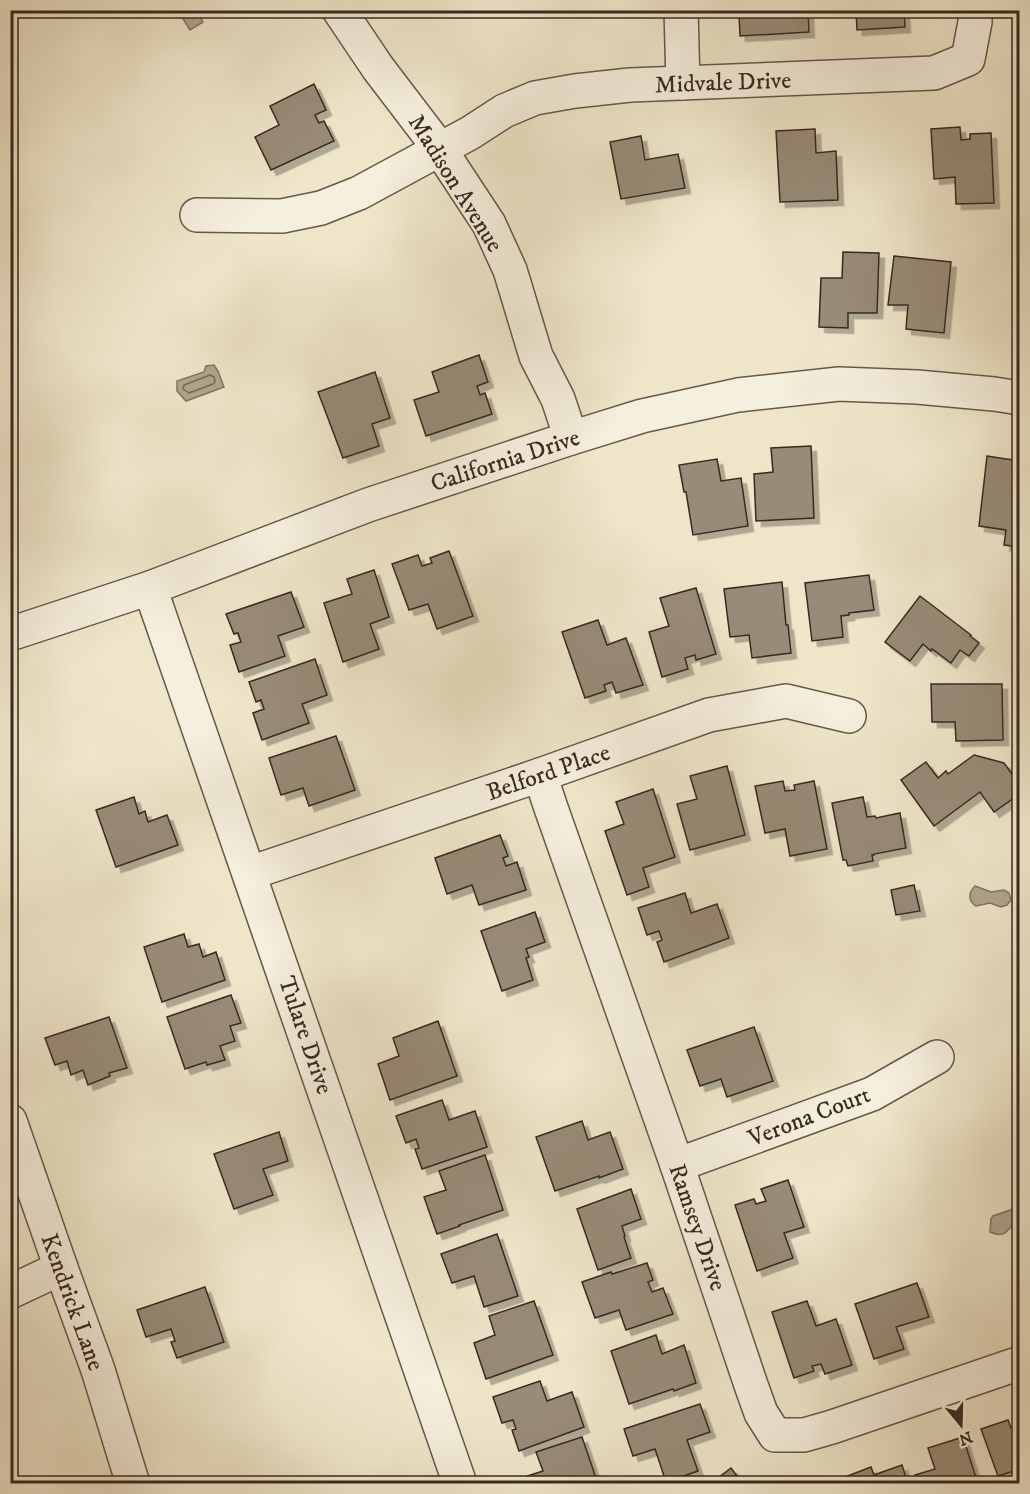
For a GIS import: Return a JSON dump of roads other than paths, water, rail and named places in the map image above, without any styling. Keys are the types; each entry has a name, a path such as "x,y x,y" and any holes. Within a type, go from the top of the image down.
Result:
{"street":[{"name":"Madison Avenue","path":"339,10 378,68 439,148 489,224 510,270 536,356 558,399 570,438"},
{"path":"681,10 684,83"},
{"name":"Midvale Drive","path":"197,215 282,216 321,208 358,193 476,129 504,111 535,98 630,85 934,73 968,58 975,10"},
{"name":"California Drive","path":"10,634 150,588 368,505 642,416 738,396 839,384 917,387 1020,398"},
{"name":"Tulare Drive","path":"150,588 460,1484"},
{"name":"Belford Place","path":"250,873 709,715 786,701 849,716"},
{"name":"Ramsey Drive","path":"540,775 677,1165 761,1413 775,1435 804,1435 832,1427 1020,1363"},
{"name":"Verona Court","path":"677,1165 872,1094 938,1057"},
{"name":"Kendrick Lane","path":"10,1121 98,1370 133,1484"},
{"path":"10,1292 61,1268"}],"water":[{"path":"178,11 196,11 203,22 190,30"},
{"path":"214,365 224,387 186,401 177,391 177,381 204,372 206,366"},
{"path":"975,886 991,892 1004,890 1009,893 1011,900 1007,905 1001,907 990,903 976,906 971,902 970,897"},
{"path":"1019,1207 1019,1221 1004,1234 990,1232 993,1216"}]}
